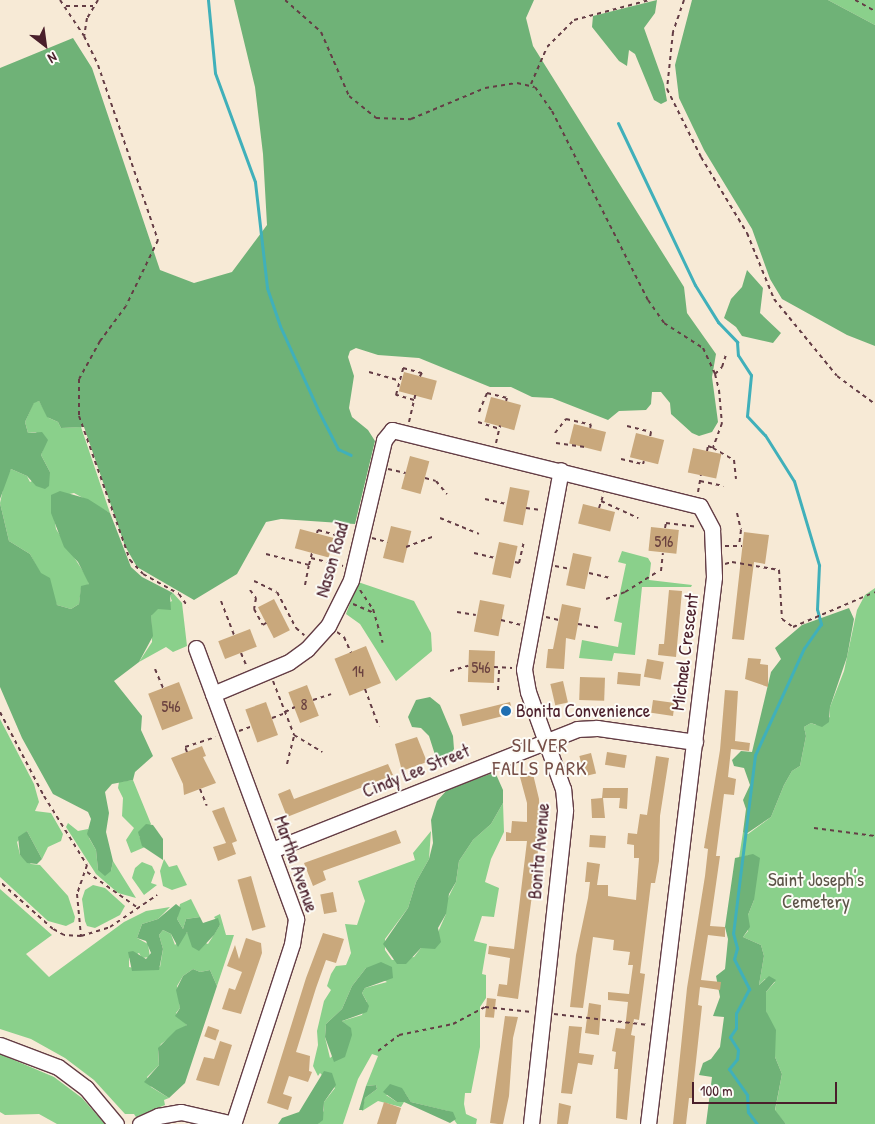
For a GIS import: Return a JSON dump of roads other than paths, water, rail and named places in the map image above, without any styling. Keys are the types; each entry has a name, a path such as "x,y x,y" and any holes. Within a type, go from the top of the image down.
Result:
{"street":[{"name":"Nason Road","path":"213,694 269,672 313,643 328,626 344,600 384,440 390,431 407,432 561,470"},
{"name":"Michael Crescent","path":"561,470 695,503 707,516 712,529 715,567 648,1124"},
{"name":"Bonita Avenue","path":"531,1124 565,810 563,789 526,684 524,669 530,627 561,470"},
{"name":"Martha Avenue","path":"196,648 295,914 296,928 234,1124"},
{"name":"Cindy Lee Street","path":"272,850 570,731 589,728 695,742"},
{"path":"0,1045 58,1068 86,1088 116,1124"},
{"path":"140,1124 158,1116 181,1112 234,1124"}],"waterway":[{"path":"208,0 215,73 255,182 267,288 280,326 319,412 338,449 351,455"},
{"path":"618,123 695,285 718,322 737,342 738,355 751,375 747,416 765,435 794,481 819,565 817,609 821,624 804,648 755,755 733,933 737,948 734,959 749,989 736,1013 736,1028 730,1037 738,1050 737,1059 729,1069 747,1095 748,1112 757,1124"}],"place":[{"name":"Bonita Convenience","path":"506,711"}],"district":[{"name":"SILVER FALLS PARK","path":"540,756"}],"park label":[{"name":"Saint Joseph's Cemetery","path":"816,891"}]}
